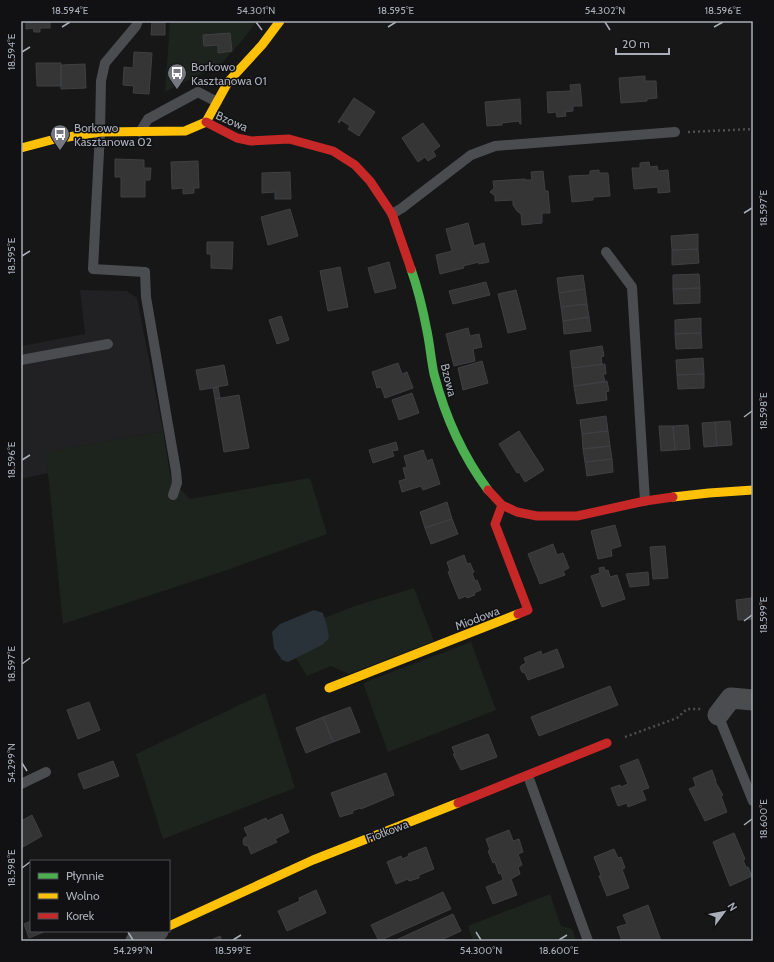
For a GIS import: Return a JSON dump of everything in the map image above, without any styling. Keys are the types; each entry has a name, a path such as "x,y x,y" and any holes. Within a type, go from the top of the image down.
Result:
{"street":[{"path":"21,148 55,139 100,132 185,131 206,122 228,82 262,45 280,21"},
{"name":"Bzowa","path":"206,122 237,138 251,141 289,139 333,151 355,165 370,181 392,214 416,282 427,331 434,373 448,419 462,450 479,478 490,494 502,505 517,512 537,516 577,516 645,501 709,493 753,490"},
{"name":"Miodowa","path":"329,688 528,610 495,524 502,505"},
{"path":"718,715 731,698 753,700"},
{"name":"Fiołkowa","path":"170,926 313,860 608,743"},
{"path":"136,941 156,932"}],"lane":[{"path":"138,21 136,26 105,63 101,81 93,269 145,272 146,297 178,483 173,495"},
{"path":"140,132 148,119 198,92 217,102"},
{"path":"392,214 471,155 494,146 676,132"},
{"path":"606,252 632,287 645,501"},
{"path":"21,360 108,344"},
{"path":"718,715 753,801"},
{"path":"21,784 46,772"},
{"path":"528,776 588,941"}],"path":[{"path":"676,132 753,129"},
{"path":"608,743 677,718 687,709 702,709 718,715"}],"shaded area":[{"path":"170,21 257,21 222,63 165,92"},
{"path":"80,290 127,291 137,298 163,431 47,452 48,473 21,479 21,346 85,334"},
{"path":"163,431 171,480 190,499 310,478 327,534 227,570 63,624 46,452"},
{"path":"414,588 434,641 349,674 331,666 307,676 296,658 322,645 327,626 324,618 355,606"},
{"path":"314,610 323,613 329,638 322,645 288,662 282,660 274,648 272,632 280,624"},
{"path":"471,642 496,710 388,752 363,683"},
{"path":"265,693 295,788 163,839 136,754"},
{"path":"550,894 561,926 572,929 576,941 473,941 468,926"}],"building":[{"path":"26,21 50,21 50,28 40,28 40,32 34,32 33,28 26,29"},
{"path":"152,21 165,21 165,35 151,35"},
{"path":"230,33 232,51 218,53 218,45 204,46 203,35"},
{"path":"134,52 152,53 149,94 133,93 134,86 123,85 124,67 133,68"},
{"path":"36,63 61,63 61,86 37,86"},
{"path":"85,64 86,88 61,89 61,65"},
{"path":"645,76 645,81 656,81 657,98 647,99 647,101 621,103 619,78"},
{"path":"580,84 582,106 573,106 573,111 565,112 566,116 557,117 556,112 548,113 547,92 571,91 570,85"},
{"path":"354,98 375,112 359,136 348,129 350,126 341,120 339,123 338,122"},
{"path":"520,99 521,124 519,121 502,123 502,125 487,126 485,102"},
{"path":"423,123 440,146 433,151 436,156 428,161 425,157 418,162 402,138"},
{"path":"115,159 144,160 144,168 151,168 150,180 145,180 145,197 121,197 121,177 115,177"},
{"path":"198,161 199,188 194,188 194,193 183,194 183,188 172,189 171,162"},
{"path":"649,162 650,167 657,166 658,171 668,170 670,192 658,193 658,187 634,189 632,168 640,168 640,163"},
{"path":"599,170 599,173 608,173 610,196 593,197 593,200 572,202 569,176 590,175 590,171"},
{"path":"543,171 545,191 548,191 550,213 542,213 542,223 522,225 521,214 513,205 513,200 495,201 495,196 490,192 494,188 493,181 532,180 531,172"},
{"path":"290,172 291,199 275,199 275,192 262,193 262,173"},
{"path":"290,209 298,236 268,245 261,217"},
{"path":"468,223 474,246 484,243 489,262 479,264 479,262 463,266 464,268 440,274 436,255 452,251 446,229"},
{"path":"698,234 698,249 672,250 671,236"},
{"path":"207,242 233,242 232,269 211,268 211,254 207,254"},
{"path":"698,249 699,263 672,265 672,250"},
{"path":"389,262 396,288 375,293 368,268"},
{"path":"340,267 348,307 328,311 320,271"},
{"path":"699,274 700,288 673,289 673,275"},
{"path":"583,275 585,289 559,293 557,278"},
{"path":"486,282 490,295 453,304 449,291"},
{"path":"700,288 700,303 674,304 673,289"},
{"path":"585,289 587,304 561,307 559,293"},
{"path":"516,290 526,329 508,333 498,294"},
{"path":"587,304 589,317 563,321 561,307"},
{"path":"281,316 289,340 277,344 269,320"},
{"path":"589,317 591,331 564,334 563,321"},
{"path":"701,318 701,333 675,334 675,320"},
{"path":"468,328 470,336 479,334 482,347 473,349 475,361 454,366 446,334"},
{"path":"701,333 702,348 676,349 675,334"},
{"path":"602,346 604,356 601,357 602,364 572,368 570,351"},
{"path":"703,358 704,374 677,375 676,360"},
{"path":"482,361 488,383 463,390 458,368"},
{"path":"398,363 402,374 407,372 413,388 385,398 381,387 377,388 372,372"},
{"path":"605,364 606,374 603,374 605,382 574,386 572,368"},
{"path":"224,365 228,385 200,390 196,370"},
{"path":"704,374 704,388 678,389 677,375"},
{"path":"607,381 609,391 606,392 607,400 577,404 574,386"},
{"path":"218,387 220,398 215,399 213,388"},
{"path":"412,393 419,413 399,420 392,400"},
{"path":"239,395 249,448 224,452 215,399"},
{"path":"606,416 608,431 582,434 580,420"},
{"path":"730,421 732,445 717,446 715,422"},
{"path":"715,422 717,446 704,447 702,423"},
{"path":"688,425 690,449 675,450 673,426"},
{"path":"659,426 673,426 675,450 661,451"},
{"path":"519,431 544,470 525,482 519,472 517,473 499,444"},
{"path":"608,431 610,446 583,449 582,434"},
{"path":"396,442 398,450 392,451 394,456 373,463 369,450"},
{"path":"610,446 612,459 585,462 583,449"},
{"path":"423,450 427,461 432,459 440,484 423,490 421,486 402,492 399,481 406,479 403,468 407,467 404,456"},
{"path":"612,459 613,472 587,476 585,462"},
{"path":"447,502 452,519 425,528 420,512"},
{"path":"452,519 458,534 431,544 425,528"},
{"path":"615,525 621,546 611,549 612,556 598,559 591,531"},
{"path":"553,544 557,555 563,553 569,568 563,571 565,575 540,584 528,554"},
{"path":"665,546 668,578 653,579 650,547"},
{"path":"464,555 467,564 470,563 474,572 472,573 475,581 477,580 481,590 474,593 475,595 467,598 466,596 459,599 448,572 450,571 447,562"},
{"path":"604,567 605,571 608,570 610,577 617,575 625,599 602,607 591,576 600,573 599,568"},
{"path":"648,572 649,585 630,587 626,574"},
{"path":"753,595 753,619 738,620 736,600 752,598"},
{"path":"557,649 564,667 528,680 520,667 526,663 524,658 541,651 542,655"},
{"path":"610,686 618,705 539,736 531,717"},
{"path":"89,702 100,730 78,739 67,710"},
{"path":"350,707 360,732 333,742 323,717"},
{"path":"323,717 333,742 306,753 296,728"},
{"path":"488,734 497,757 461,770 453,754 455,754 452,747"},
{"path":"638,759 649,788 642,790 646,800 628,807 627,803 618,806 611,788 620,785 621,787 628,784 620,766"},
{"path":"113,761 119,776 84,789 78,774"},
{"path":"712,770 715,781 723,795 721,796 727,812 705,821 689,789 696,786 693,778"},
{"path":"386,773 394,795 361,809 352,811 353,813 340,817 331,793"},
{"path":"282,814 289,832 275,839 277,842 251,854 248,846 244,845 243,842 244,838 248,836 244,828 266,818 267,821"},
{"path":"32,815 42,836 21,848 21,821"},
{"path":"509,830 513,841 519,839 523,852 518,854 522,865 518,867 520,874 511,879 517,895 493,904 486,887 503,880 501,873 499,874 495,862 493,863 488,851 490,850 486,839"},
{"path":"734,833 745,859 743,860 752,876 730,886 713,842"},
{"path":"426,847 434,869 419,875 419,878 409,881 408,879 396,884 387,862 401,856 402,859 409,856 408,854"},
{"path":"614,849 618,858 621,857 625,868 622,869 629,888 607,896 599,876 601,875 594,857"},
{"path":"316,890 326,913 287,931 278,911 300,901 299,898"},
{"path":"443,892 451,909 379,941 371,925"},
{"path":"648,905 661,941 622,941 617,927 627,924 623,915"},
{"path":"453,914 461,931 439,941 394,941"},
{"path":"30,921 30,932 44,932 29,938 24,924"},
{"path":"220,936 222,941 209,941"}],"traffic: fast":[{"path":"411,269 424,315 434,374 443,405 462,449 488,490"}],"traffic: slow":[{"path":"21,148 55,139 100,132 185,131 206,122 228,82 262,45 280,21"},
{"path":"673,497 753,490"},
{"path":"329,688 518,614"},
{"path":"170,926 313,860 458,803"}],"traffic: jam":[{"path":"206,122 237,138 251,141 289,139 333,151 355,165 370,181 392,214 411,269"},
{"path":"488,490 502,505 517,512 537,516 577,516 645,501 673,497"},
{"path":"502,505 495,524 528,610 518,614"},
{"path":"458,803 607,743"}],"place":[{"name":"Borkowo Kasztanowa 01","path":"177,90"},
{"name":"Borkowo Kasztanowa 02","path":"60,151"}]}
